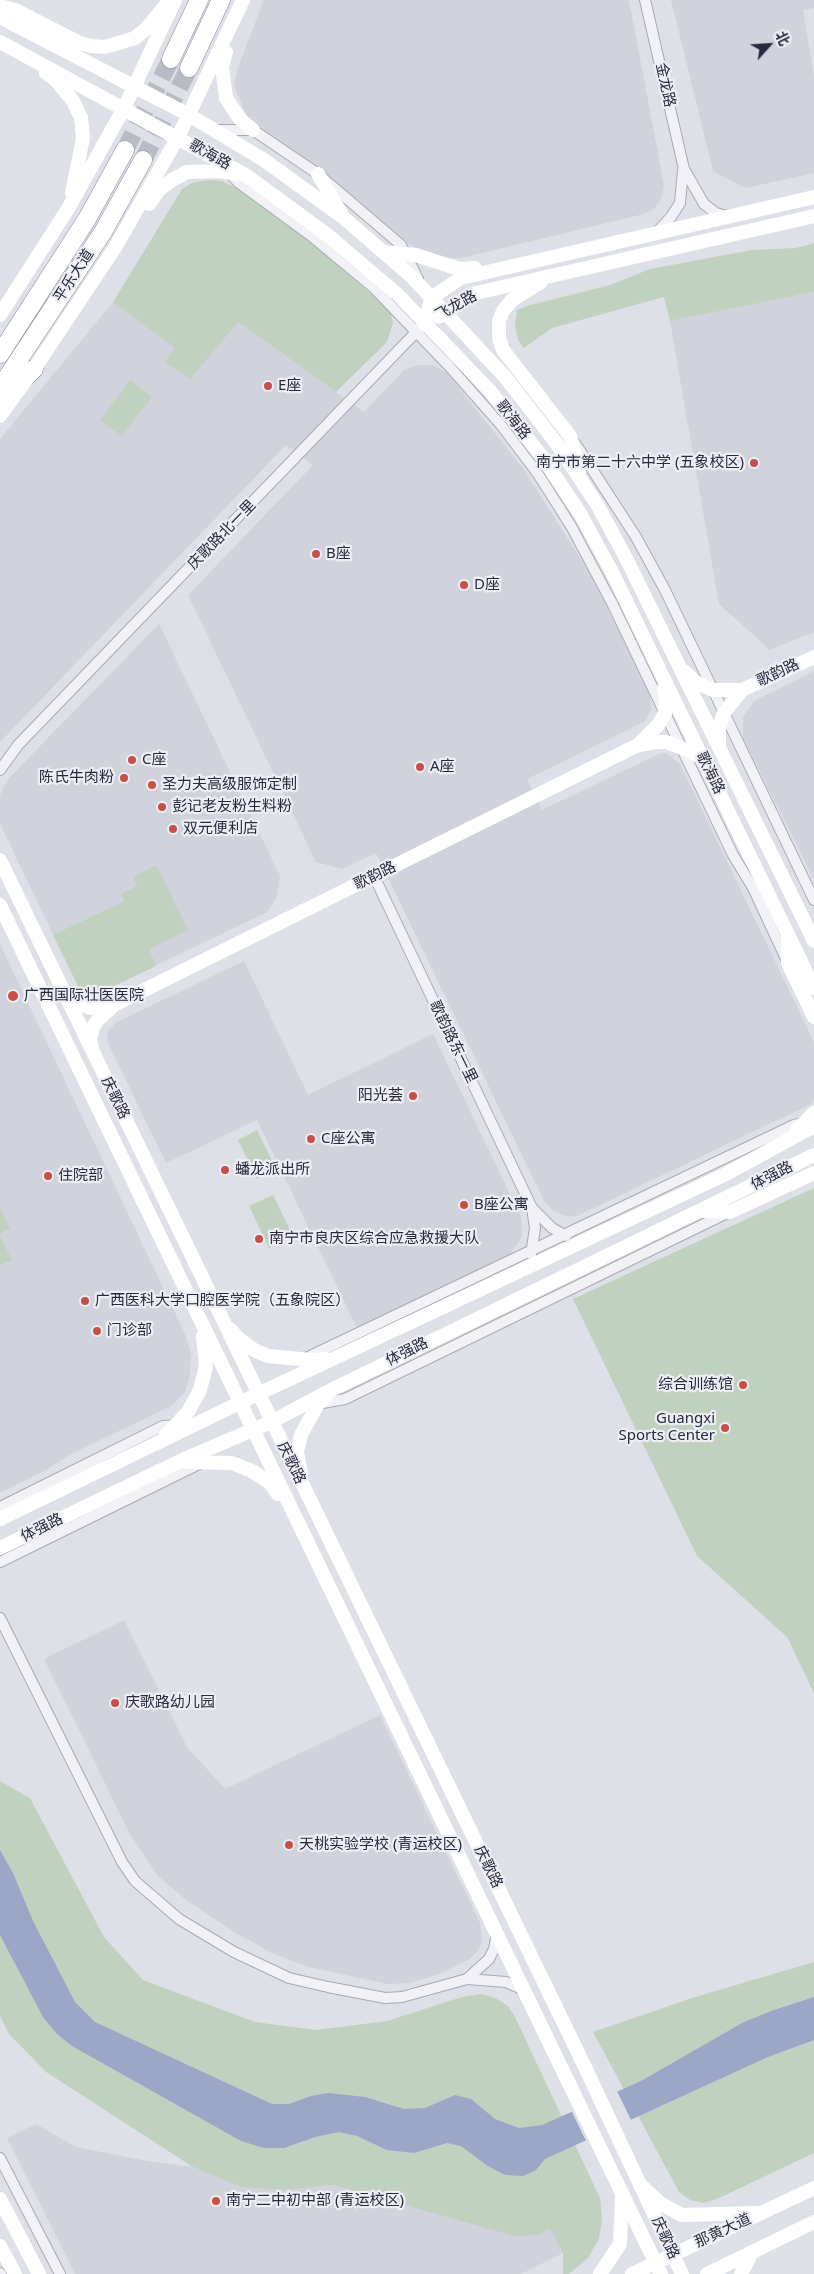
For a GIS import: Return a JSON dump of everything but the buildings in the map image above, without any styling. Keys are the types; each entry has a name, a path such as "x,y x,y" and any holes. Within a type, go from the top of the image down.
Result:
{"highway":[{"path":"171,59 199,0"},
{"path":"189,68 221,0"},
{"name":"平乐大道","path":"0,354 87,219 125,150"},
{"name":"平乐大道","path":"0,388 103,232 143,160"},
{"path":"0,401 34,369"}],"main road":[{"path":"0,6 15,10 80,42 91,46 105,47 135,38 147,28 169,0"},
{"path":"0,315 69,208 124,108 175,0"},
{"path":"116,246 178,137 243,0"},
{"name":"歌海路","path":"0,17 189,115 264,160 344,218 384,252 427,293 505,378 557,444 598,506 680,666 814,941"},
{"path":"235,18 222,68 223,86 226,98 233,110 253,130"},
{"path":"0,42 55,79 74,101 81,118 83,138 69,208"},
{"name":"歌海路","path":"0,42 247,176 330,237 398,295 420,328 491,392 543,458 581,515 599,548 814,988"},
{"path":"0,416 34,369 116,246 158,190 187,172 229,173 247,176"},
{"path":"318,174 344,218"},
{"name":"飞龙路","path":"420,328 427,293 461,278 814,197"},
{"name":"飞龙路","path":"420,328 476,293 814,216"},
{"path":"384,252 416,255 459,269 508,266"},
{"path":"550,277 512,300 503,310 499,321 500,338 506,354 570,436 583,483"},
{"name":"歌韵路","path":"742,690 814,656"},
{"path":"680,666 695,682 713,690 742,690"},
{"path":"662,674 666,699 665,713"},
{"path":"719,747 719,728 724,712 742,690"},
{"name":"歌韵路","path":"636,746 659,724 665,713"},
{"name":"歌韵路","path":"93,1053 90,1039 93,1027 96,1021 114,1005 636,746 656,742 681,747 702,758"},
{"name":"庆歌路","path":"0,860 584,2065 682,2274"},
{"name":"庆歌路","path":"0,905 658,2268"},
{"path":"788,934 788,963 814,1017"},
{"name":"歌韵路","path":"67,999 90,1008 114,1005"},
{"name":"体强路","path":"0,1519 258,1394 724,1175 784,1143 812,1121"},
{"name":"体强路","path":"0,1548 180,1461 271,1422 335,1388 814,1155"},
{"path":"700,1211 730,1212 814,1173"},
{"path":"172,1262 190,1253"},
{"path":"216,1307 239,1339 254,1350 268,1356 302,1360 335,1358"},
{"path":"158,1442 191,1406 204,1380 206,1366 205,1346 198,1316"},
{"path":"313,1508 301,1473 297,1452 301,1435 318,1404 335,1388"},
{"path":"180,1461 232,1463 252,1471 269,1482 295,1517"},
{"path":"533,2008 552,2000"},
{"path":"637,2180 661,2204 682,2215 762,2212"},
{"path":"600,2274 620,2244 620,2188"},
{"name":"那黄大道","path":"632,2274 658,2268 672,2254 814,2188"},
{"path":"0,2199 39,2274"},
{"name":"那黄大道","path":"707,2274 814,2222"},
{"path":"0,2246 15,2274"},
{"path":"740,2274 752,2252"}],"street":[{"name":"金龙路","path":"646,0 684,169 704,204 716,213 729,216"},
{"path":"216,130 253,130 318,174 401,245 427,293"},
{"path":"213,156 239,183 310,235 420,328 501,425 538,474 580,542 733,855 753,888 788,963"},
{"name":"金龙路","path":"656,233 671,217 680,203 684,169"},
{"name":"庆歌路北一里","path":"0,770 18,744 420,328"},
{"path":"570,436 636,537 665,590 814,900"},
{"name":"庆歌路北一里","path":"0,757 18,744"},
{"name":"歌韵路东一里","path":"374,876 532,1208 535,1228 532,1250 526,1268"},
{"path":"302,1360 794,1124 812,1121"},
{"name":"歌韵路东一里","path":"532,1208 552,1228 581,1242"},
{"path":"297,1409 345,1399 730,1212"},
{"path":"0,1507 163,1426 198,1423"},
{"path":"0,1562 203,1462"},
{"path":"0,1618 122,1862 136,1881 179,1920 234,1952 289,1978 328,1987 385,1998 402,1997 467,1979 506,1982 524,1990"},
{"path":"467,1979 489,1959 494,1949 497,1934"},
{"path":"0,2158 60,2274"}],"shaded area":[{"path":"264,0 629,0 664,185 662,197 655,208 644,214 461,258 440,258 423,254 248,119 234,86 238,67"},
{"path":"671,0 814,0 814,8 803,10 814,76 814,173 746,188 713,171"},
{"name":"南宁市第二十六中学 (五象校区)","path":"814,292 814,632 770,650 719,604 670,321"},
{"path":"113,302 176,348 238,322 364,412 404,370 418,365 432,365 447,373 522,467 589,572 650,693 651,710 644,722 527,779 542,810 661,753 667,754 680,764 814,1042 814,1099 811,1104 577,1216 566,1216 554,1211 544,1201 376,853 342,869 316,862 188,595 313,465 286,445 0,742 0,439"},
{"path":"159,624 280,876 277,897 267,912 95,995 87,995 80,990 0,824 0,795 8,779"},
{"path":"814,671 814,880 743,738 743,717 754,701"},
{"name":"广西医科大学口腔医学院（五象院区）","path":"0,944 186,1336 191,1355 190,1374 185,1392 171,1406 69,1455 44,1471 0,1493"},
{"path":"244,961 308,1095 433,1034 521,1217 522,1237 510,1254 357,1328 257,1120 166,1163 107,1041 108,1032 115,1023"},
{"name":"天桃实验学校 (青运校区)","path":"124,1620 187,1747 225,1789 380,1715 480,1923 482,1941 478,1950 470,1959 439,1974 411,1983 387,1984 305,1966 272,1953 234,1932 185,1899 158,1876 130,1834 44,1659"},
{"name":"南宁二中初中部 (青运校区)","path":"36,2124 76,2147 147,2161 193,2167 242,2187 283,2190 334,2185 432,2212 538,2235 550,2229 563,2253 521,2274 75,2274 7,2138"}],"green space":[{"path":"208,180 221,181 233,186 303,235 385,306 391,314 393,323 387,342 336,392 238,322 190,379 165,362 175,348 113,302 182,189 192,183"},
{"path":"814,243 814,292 670,321 664,297 552,328 524,348 518,340 515,326 517,310 530,305 610,285 650,269 752,250 796,248"},
{"path":"130,380 152,397 122,436 100,420"},
{"path":"156,865 188,930 149,949 156,966 95,995 87,995 80,990 53,935 125,901 121,894 137,886 133,877"},
{"path":"257,1130 276,1169 257,1179 238,1140"},
{"name":"Guangxi Sports Center","path":"814,1188 814,1693 787,1637 697,1556 573,1299"},
{"path":"273,1195 293,1236 269,1248 249,1206"},
{"path":"0,1208 10,1229 0,1233"},
{"path":"0,1236 12,1260 0,1265"},
{"path":"0,1781 30,1798 104,1937 143,1980 255,2022 316,2030 387,2021 462,1997 482,1994 497,1999 508,2006 515,2017 600,2198 602,2219 599,2239 588,2258 569,2274 563,2274 563,2253 550,2229 538,2235 514,2236 334,2185 283,2190 241,2187 193,2167 46,2072 9,2034 0,2016"},
{"path":"814,1962 814,2153 717,2199 703,2203 690,2200 679,2192 593,2032 692,1998"}],"water":[{"path":"0,1850 13,1873 33,1921 75,2002 95,2022 272,2104 289,2104 311,2096 328,2093 365,2097 404,2109 425,2108 455,2095 471,2099 495,2119 519,2128 542,2125 641,2081 742,2023 814,1997 814,2040 768,2057 545,2159 536,2170 523,2176 505,2175 488,2166 461,2146 447,2143 414,2153 387,2150 357,2136 339,2132 315,2137 284,2148 264,2148 241,2141 72,2046 57,2034 43,2017 0,1935"}],"pier":[{"path":"616,2089 632,2122 587,2143 571,2110"}],"tunnel":[{"path":"125,150 171,59"},
{"path":"143,160 189,68"}],"place":[{"name":"E座","path":"268,386"},
{"name":"南宁市第二十六中学 (五象校区)","path":"754,463"},
{"name":"B座","path":"316,554"},
{"name":"D座","path":"464,585"},
{"name":"C座","path":"132,760"},
{"name":"A座","path":"420,767"},
{"name":"陈氏牛肉粉","path":"124,778"},
{"name":"圣力夫高级服饰定制","path":"152,785"},
{"name":"彭记老友粉生料粉","path":"162,807"},
{"name":"双元便利店","path":"173,829"},
{"name":"广西国际壮医医院","path":"13,996"},
{"name":"阳光荟","path":"413,1096"},
{"name":"C座公寓","path":"311,1139"},
{"name":"蟠龙派出所","path":"225,1170"},
{"name":"住院部","path":"48,1176"},
{"name":"B座公寓","path":"464,1205"},
{"name":"南宁市良庆区综合应急救援大队","path":"259,1239"},
{"name":"广西医科大学口腔医学院（五象院区）","path":"85,1301"},
{"name":"门诊部","path":"97,1331"},
{"name":"综合训练馆","path":"743,1385"},
{"name":"Guangxi Sports Center","path":"725,1428"},
{"name":"庆歌路幼儿园","path":"115,1703"},
{"name":"天桃实验学校 (青运校区)","path":"289,1845"},
{"name":"南宁二中初中部 (青运校区)","path":"216,2201"}]}
